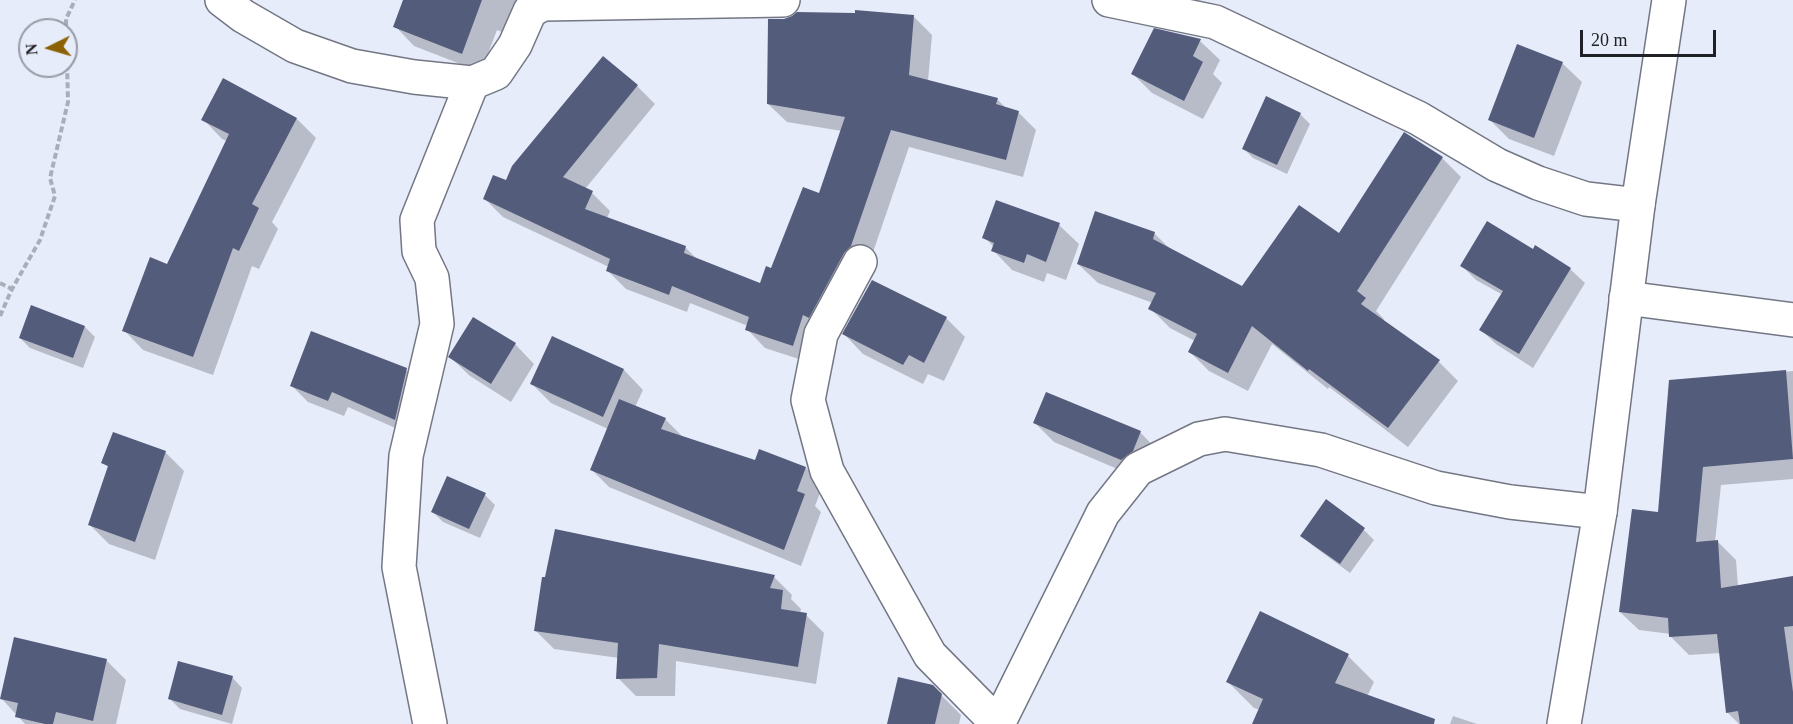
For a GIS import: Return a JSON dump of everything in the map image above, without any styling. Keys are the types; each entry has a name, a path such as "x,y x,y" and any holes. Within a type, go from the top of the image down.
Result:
{"street":[{"path":"222,0 243,16 295,46 342,63 414,77 472,83 496,73 515,45 530,11 543,4 783,0"},
{"path":"1109,0 1215,22 1418,118 1497,165 1538,183 1586,199 1638,205"},
{"path":"1564,724 1600,512 1638,205 1669,0"},
{"path":"430,724 399,567 406,456 437,324 432,278 419,252 417,220 472,83"},
{"path":"860,262 822,334 808,399 827,471 930,655 998,724 1103,513 1138,469 1199,439 1225,434 1321,450 1436,488 1510,502 1600,512"},
{"path":"1626,298 1793,320"}],"path":[{"path":"0,316 12,289 40,240 55,196 50,178 68,102 66,19 75,0"},
{"path":"0,283 12,289"}],"building":[{"path":"403,0 482,0 462,54 393,27"},
{"path":"855,10 914,15 909,75 998,98 996,104 1019,111 1006,160 891,130 851,246 844,253 809,318 803,315 793,346 745,330 749,317 672,286 669,295 606,271 610,259 483,199 493,175 506,180 512,166 603,56 638,85 563,177 593,191 585,209 686,246 684,253 760,283 766,266 771,268 803,187 819,193 845,117 767,104 768,19 784,19 797,12 855,13"},
{"path":"1154,28 1201,39 1193,56 1203,62 1184,101 1131,74"},
{"path":"1517,44 1563,62 1534,138 1488,120"},
{"path":"223,78 297,118 252,204 259,208 239,251 233,248 193,357 122,331 150,257 167,264 229,134 201,120"},
{"path":"1266,96 1301,113 1277,165 1242,149"},
{"path":"1404,132 1443,157 1357,291 1366,298 1361,304 1440,360 1388,428 1309,369 1308,371 1252,326 1228,373 1188,352 1197,334 1148,309 1156,293 1077,264 1095,211 1155,232 1153,239 1242,286 1299,205 1339,233"},
{"path":"996,200 1060,223 1046,262 1027,254 1024,263 991,251 994,243 982,238"},
{"path":"1487,221 1533,249 1535,245 1571,268 1519,354 1479,330 1503,291 1460,266"},
{"path":"872,280 947,317 924,363 909,355 903,365 842,334"},
{"path":"31,305 85,326 73,358 19,338"},
{"path":"473,317 516,343 491,384 448,357"},
{"path":"311,331 407,368 395,420 332,392 328,401 290,386"},
{"path":"552,336 624,369 603,417 530,384"},
{"path":"1786,370 1793,459 1703,467 1696,542 1718,540 1721,588 1793,576 1793,626 1784,627 1793,692 1793,724 1740,724 1738,711 1726,713 1717,634 1669,637 1668,618 1619,612 1632,509 1658,512 1669,380"},
{"path":"1046,392 1141,431 1133,451 1121,460 1033,423"},
{"path":"619,399 666,418 661,429 755,460 759,449 806,467 797,491 805,494 784,550 590,470"},
{"path":"113,432 166,451 135,542 88,525 108,466 101,463"},
{"path":"447,476 486,493 469,529 431,512"},
{"path":"1326,499 1365,528 1340,564 1300,536"},
{"path":"555,529 775,575 770,588 783,590 781,609 807,613 798,667 659,644 657,678 616,679 618,643 534,631 542,577 545,577"},
{"path":"1260,611 1349,654 1335,683 1435,719 1434,724 1252,724 1263,699 1226,682"},
{"path":"14,637 107,659 93,721 56,712 53,724 15,717 18,703 0,699"},
{"path":"178,661 233,676 222,715 168,699"},
{"path":"898,677 933,685 942,694 935,724 887,724"}]}
